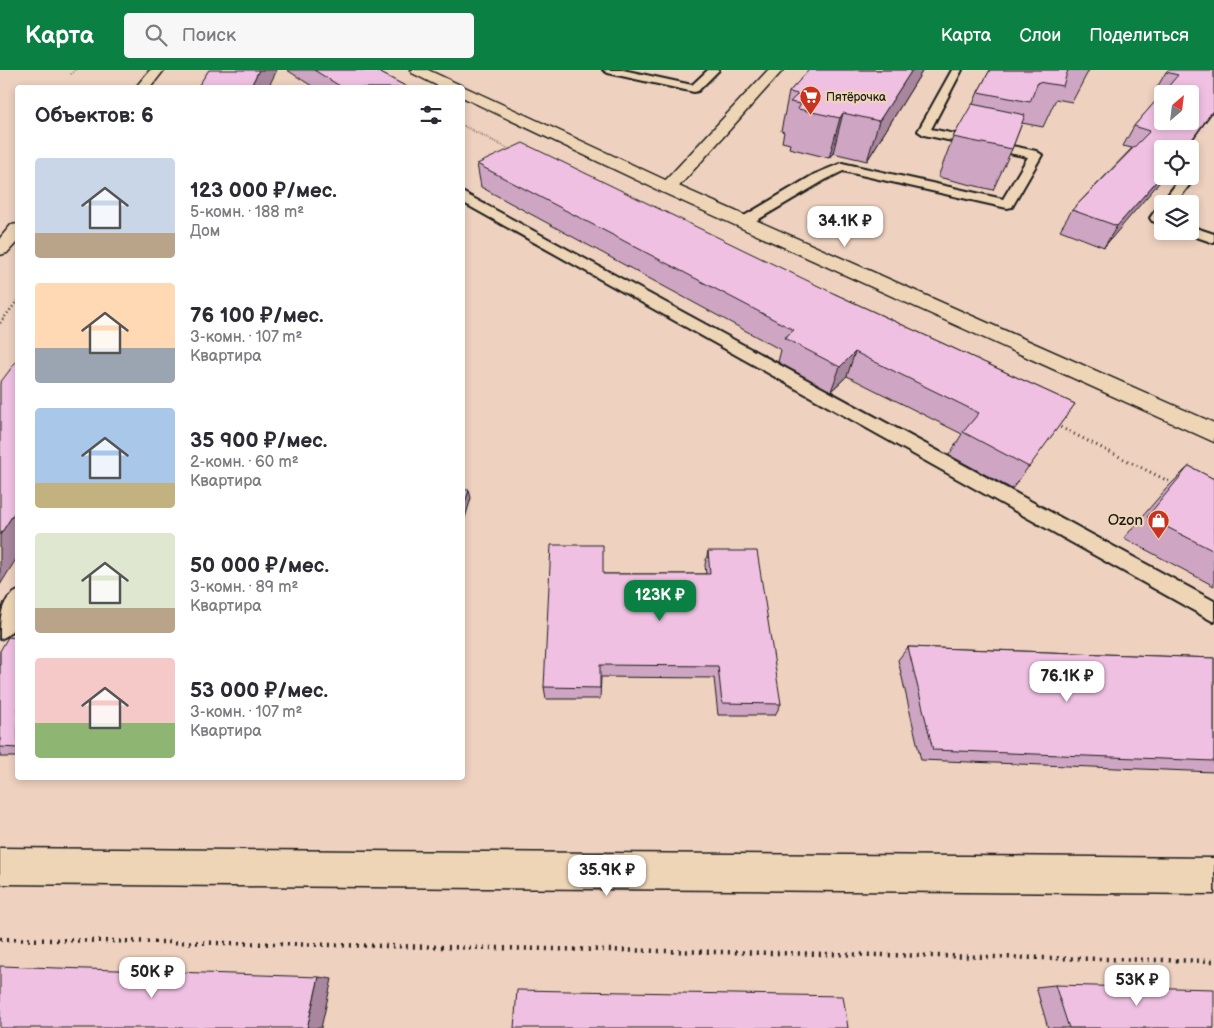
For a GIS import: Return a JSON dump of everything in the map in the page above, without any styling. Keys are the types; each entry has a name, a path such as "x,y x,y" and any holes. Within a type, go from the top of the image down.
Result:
{"street":[{"path":"144,85 157,70"},
{"path":"417,70 448,85"},
{"path":"668,188 776,70"},
{"path":"465,93 668,188 1214,433"},
{"path":"0,250 15,232"},
{"path":"0,866 1214,876"}],"lane":[{"path":"608,70 694,89 714,70"},
{"path":"744,222 820,177 842,167 1007,204 1036,155 924,131 958,70"},
{"path":"465,198 1214,612"},
{"path":"1199,233 1214,239"},
{"path":"0,629 15,605"}],"path":[{"path":"71,74 76,70"},
{"path":"199,85 209,70"},
{"path":"465,126 516,152"},
{"path":"0,323 15,304"},
{"path":"1055,424 1179,487"},
{"path":"0,939 1214,961"}],"building":[{"path":"209,70 259,70 252,85 199,85"},
{"path":"314,70 375,70 403,85 338,85"},
{"path":"809,70 912,70 879,121 843,113 840,118 798,109 801,104 790,102 798,94 789,92"},
{"path":"990,70 1068,70 1063,86 1038,82 1030,102 978,92"},
{"path":"1168,70 1214,70 1214,109 1199,130 1199,85 1169,85 1178,75 1166,72"},
{"path":"1154,103 1154,130 1199,130 1192,140 1154,140 1154,184 1117,226 1072,210 1150,131 1134,126"},
{"path":"972,104 1025,115 1012,149 953,137"},
{"path":"523,143 835,294 1075,404 1029,467 963,432 979,413 855,352 840,367 784,338 794,330 477,164"},
{"path":"15,363 15,512 0,535 0,383"},
{"path":"1189,466 1214,479 1214,551 1147,517"},
{"path":"465,490 469,490 465,503"},
{"path":"551,545 603,545 603,574 710,574 708,551 757,551 781,704 722,703 718,666 600,665 600,688 544,687"},
{"path":"8,637 15,638 15,748 0,747 0,651"},
{"path":"908,647 1214,658 1214,761 933,750"},
{"path":"0,966 319,977 307,1028 0,1028"},
{"path":"1055,985 1214,989 1214,1028 1069,1028"},
{"path":"517,990 843,996 848,1028 514,1028"}],"place":[{"name":"Пятёрочка","path":"810,116"},
{"name":"Ozon","path":"1159,539"}]}
